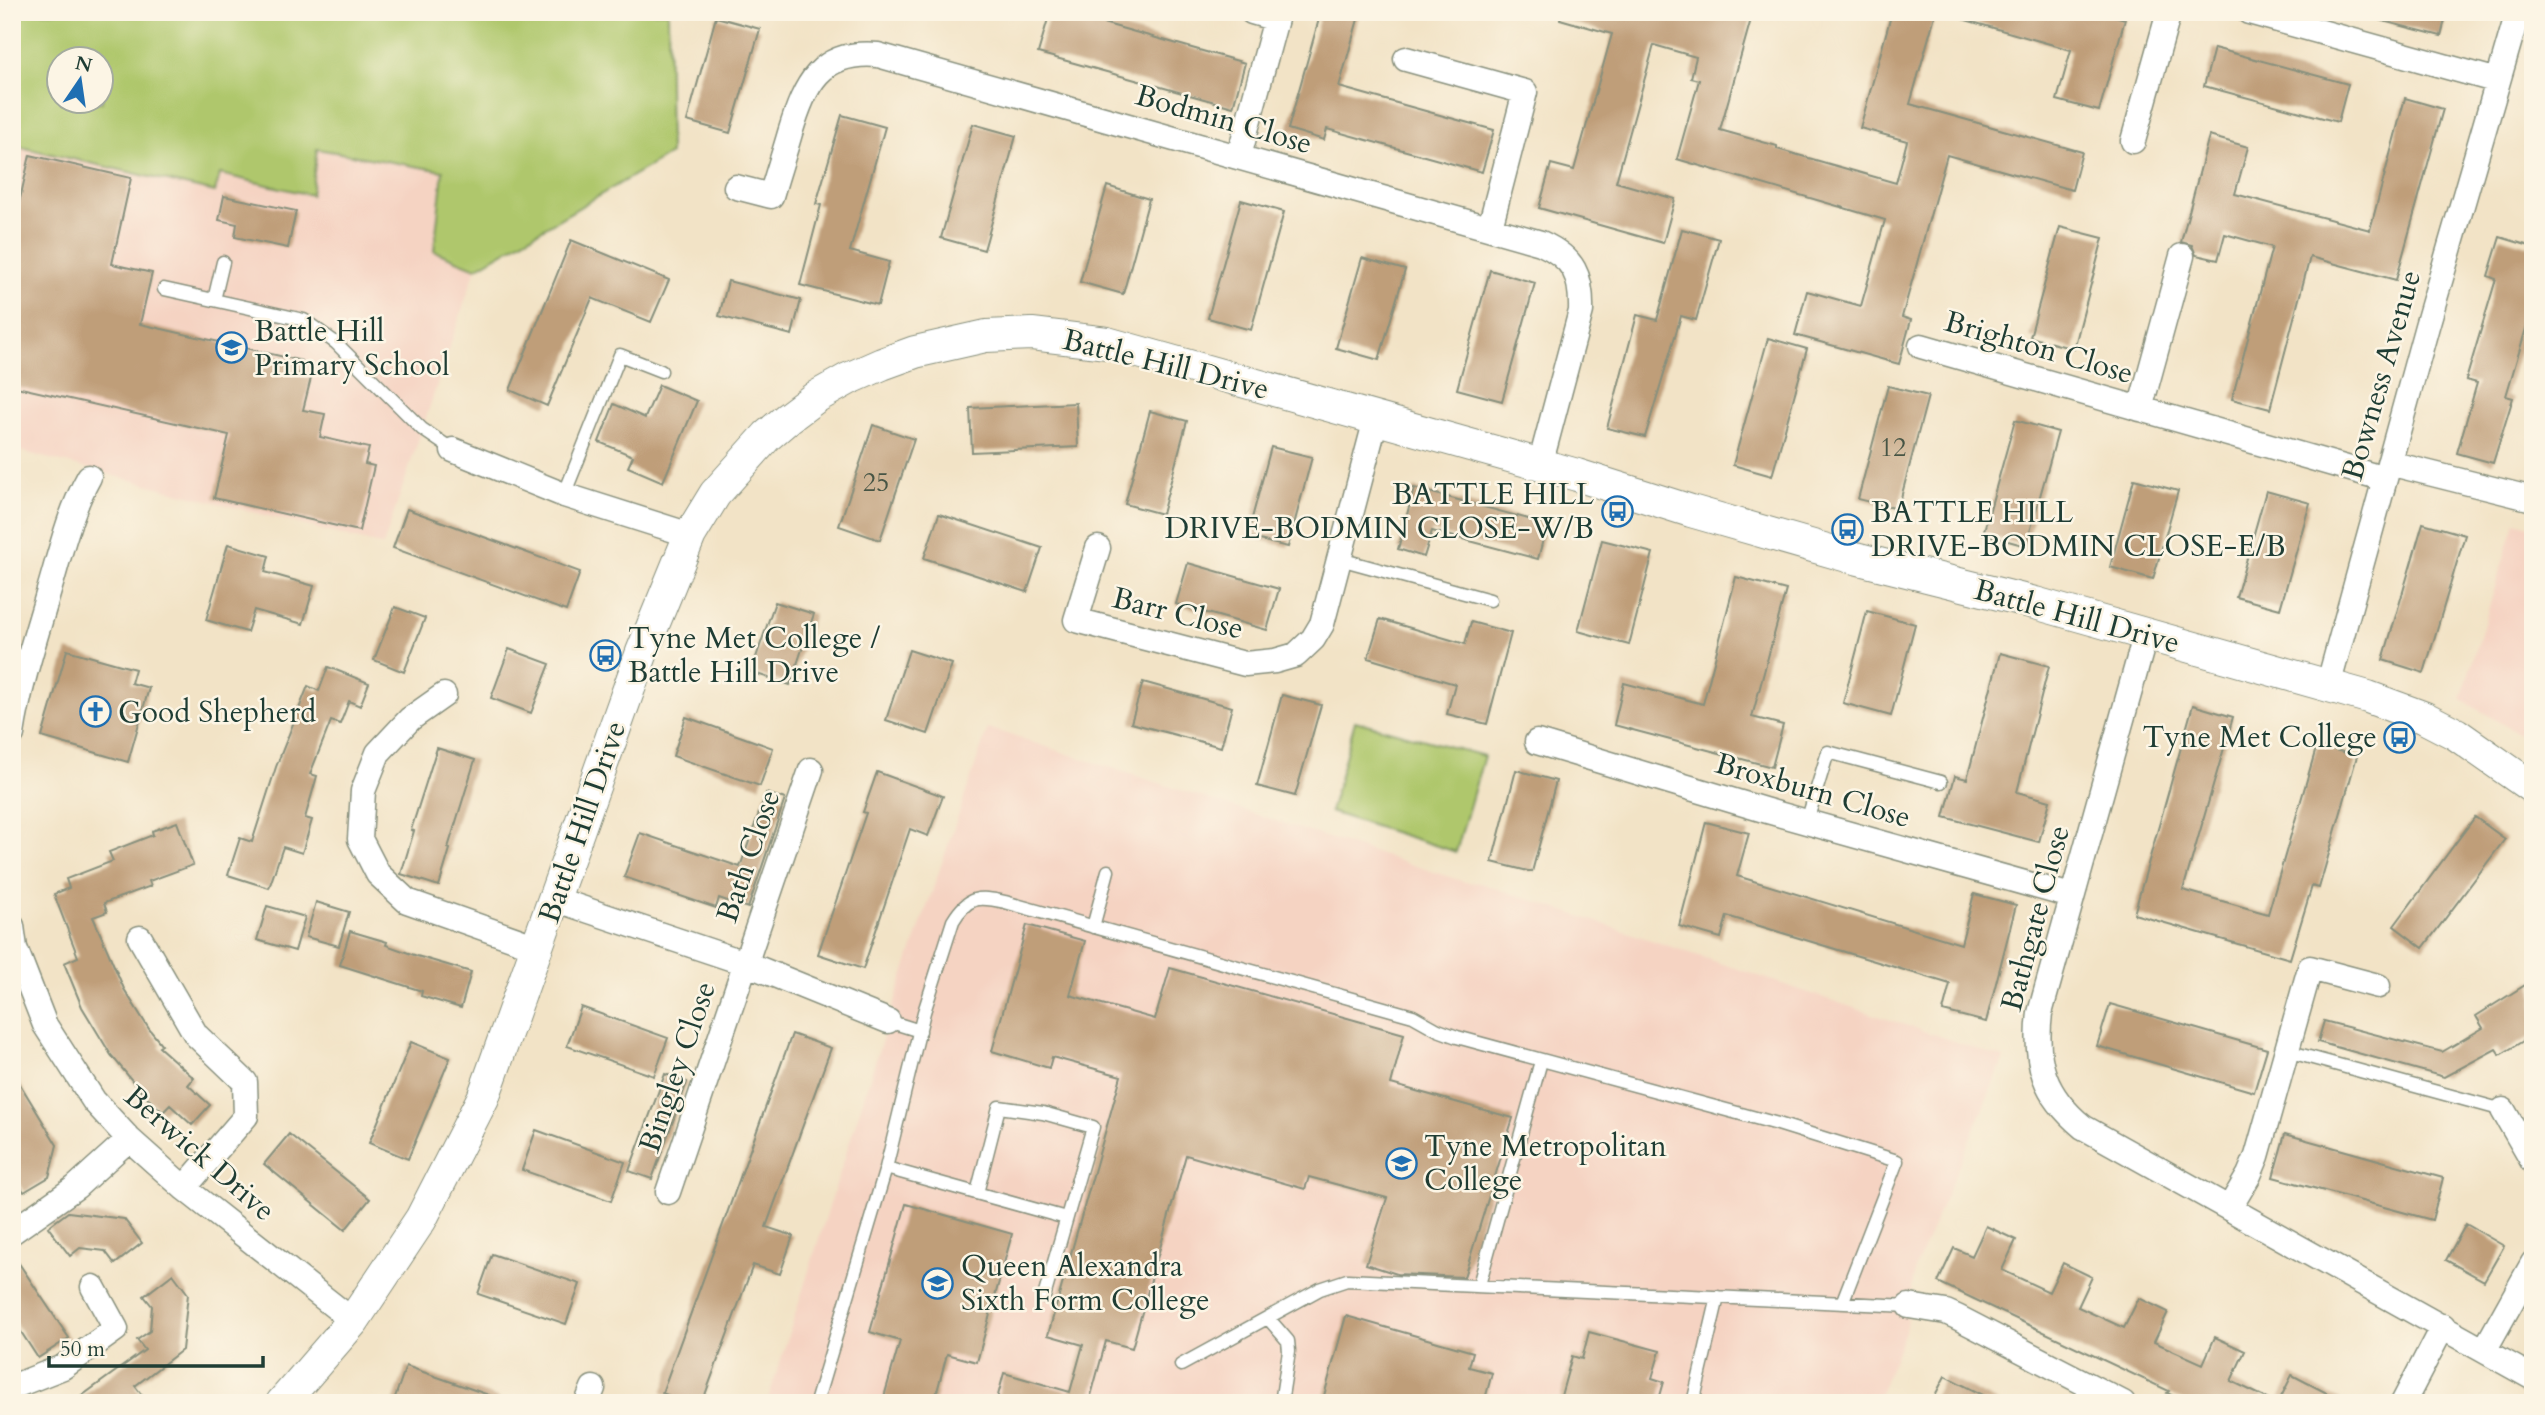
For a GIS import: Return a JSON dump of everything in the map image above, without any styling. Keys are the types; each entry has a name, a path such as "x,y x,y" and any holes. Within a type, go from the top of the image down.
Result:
{"street":[{"path":"1239,156 1276,19 1252,12"},
{"path":"2133,141 2169,12"},
{"path":"2249,12 2498,81"},
{"name":"Bowness Avenue","path":"2328,686 2518,12"},
{"name":"Bodmin Close","path":"736,187 771,196 800,97 811,80 825,67 841,58 860,54 878,55 1541,243 1559,251 1572,265 1578,278 1581,311 1539,465"},
{"path":"1406,59 1525,92 1490,227"},
{"name":"Brighton Close","path":"2140,409 2182,256"},
{"name":"Battle Hill Drive","path":"282,1403 353,1321 421,1219 478,1108 633,674 690,536 716,494 766,436 816,397 848,379 915,352 986,336 1032,334 1107,343 1539,465 1851,557 2146,634 2368,697 2425,718 2456,734 2533,788"},
{"name":"Brighton Close","path":"1920,346 2140,409 2387,471 2533,499"},
{"name":"Barr Close","path":"1098,548 1076,620 1245,664 1275,661 1296,655 1313,639 1322,624 1376,419"},
{"path":"453,450 564,495 690,536"},
{"path":"13,721 75,503 89,477"},
{"name":"Bathgate Close","path":"2146,634 2040,1013 2038,1031 2041,1071 2050,1089 2064,1110 2083,1127 2533,1378"},
{"path":"444,695 410,719 377,753 363,791 360,839 378,874 407,901 537,947"},
{"name":"Broxburn Close","path":"1537,742 2071,896"},
{"name":"Bath Close","path":"745,963 811,770"},
{"path":"554,900 745,963 888,1021"},
{"name":"Berwick Drive","path":"12,926 15,948 45,1025 94,1101 129,1139 184,1188 353,1321"},
{"path":"140,938 196,1035 245,1082 246,1116 184,1188"},
{"name":"Bingley Close","path":"668,1192 745,963"},
{"path":"2230,1207 2257,1156 2310,968 2378,986"},
{"path":"2504,1111 2533,1162"},
{"path":"12,1232 76,1187 129,1139"},
{"path":"2485,1349 2533,1263"},
{"path":"12,1388 63,1367 116,1329 93,1287"},
{"path":"1909,1306 1946,1312 1957,1317 2119,1402"},
{"path":"2403,1403 2443,1326"}],"lane":[{"path":"214,300 223,262"},
{"path":"164,289 304,320 336,343 422,429 453,450"},
{"path":"564,495 620,355 661,371"},
{"path":"1340,559 1490,600"},
{"path":"1808,821 1828,752 1941,782"},
{"path":"1093,927 1108,871"},
{"path":"816,1403 886,1168 920,1031 954,921 969,901 979,898 1004,902 1413,1016 1457,1037 1777,1124 1897,1161 1842,1303"},
{"path":"888,1021 920,1031"},
{"path":"2287,1051 2504,1111"},
{"path":"1479,1285 1541,1061"},
{"path":"977,1193 999,1107 1043,1113 1093,1126 1044,1297"},
{"path":"886,1168 1066,1218"},
{"path":"1181,1365 1320,1289 1347,1280 1909,1306"},
{"path":"1693,1403 1718,1297"},
{"path":"1268,1318 1287,1341 1289,1351 1280,1403"}],"shaded area":[{"name":"Battle Hill Primary School","path":"12,12 88,46 46,46 46,116 116,116 116,58 317,148 443,171 434,251 476,268 383,546 12,449"},
{"path":"2515,522 2533,527 2533,745 2461,699"},
{"name":"Tyne Metropolitan College","path":"988,728 1465,882 1480,883 2004,1058 1915,1269 1905,1331 1876,1403 767,1403 888,1021"}],"green space":[{"path":"12,12 668,12 670,154 476,268 434,251 443,171 317,149 311,195 220,174 215,192 12,145"},
{"path":"1355,721 1484,756 1456,852 1330,812"}],"building":[{"path":"1050,12 1098,12 1096,21 1245,63 1233,107 1038,53"},
{"path":"1321,12 1360,12 1339,87 1494,130 1482,172 1327,129 1324,140 1288,129"},
{"path":"1561,12 1753,12 1720,130 1896,183 1907,141 1860,128 1892,12 1936,12 1910,104 2082,152 2072,190 1947,155 1902,317 1911,320 1899,364 1795,335 1807,291 1861,306 1885,220 1677,159 1699,80 1691,78 1696,57 1654,45 1616,182 1675,199 1663,243 1539,208 1551,164 1574,170 1612,34 1560,19"},
{"path":"1963,12 2102,12 2125,19 2099,111 2057,100 2071,50 1962,19"},
{"path":"2380,12 2447,12 2441,36 2379,20"},
{"path":"716,17 760,29 730,133 687,121"},
{"path":"2214,48 2348,84 2338,122 2204,86"},
{"path":"2405,98 2443,109 2396,280 2310,257 2270,409 2232,399 2272,247 2225,234 2218,260 2196,255 2192,245 2181,242 2209,136 2248,147 2235,194 2370,230"},
{"path":"842,115 885,127 850,251 889,262 878,305 800,285 821,205 816,204"},
{"path":"973,124 1016,136 984,250 941,238"},
{"path":"30,155 131,178 112,264 152,273 140,324 302,361 299,376 311,378 303,410 325,414 320,437 369,448 365,464 374,466 359,531 214,498 229,435 12,386 12,234"},
{"path":"1107,186 1149,199 1123,294 1080,282"},
{"path":"224,196 296,211 288,248 235,237 237,224 219,220"},
{"path":"1241,200 1284,212 1251,330 1208,318"},
{"path":"2060,227 2103,238 2074,349 2030,337"},
{"path":"1682,229 1719,239 1696,320 1681,316 1645,437 1607,428 1637,315 1657,320"},
{"path":"2500,237 2533,247 2533,305 2506,396 2513,398 2493,463 2457,453 2477,383 2466,380 2496,279 2488,276"},
{"path":"571,240 669,280 651,322 592,298 547,406 510,390"},
{"path":"1362,258 1405,270 1379,360 1336,348"},
{"path":"1490,270 1535,283 1502,401 1457,389"},
{"path":"728,281 801,300 792,335 719,316"},
{"path":"1768,338 1807,349 1772,476 1733,465"},
{"path":"659,385 697,401 663,482 628,467 633,456 599,442 614,404 645,418"},
{"path":"1888,386 1928,396 1898,509 1858,499"},
{"path":"1076,403 1078,447 972,452 970,408"},
{"path":"1150,411 1187,421 1162,514 1125,504"},
{"path":"2015,420 2058,432 2026,546 1983,534"},
{"path":"873,425 914,439 880,540 839,526"},
{"path":"1271,447 1312,457 1288,547 1247,537"},
{"path":"2134,479 2178,491 2153,579 2110,567"},
{"path":"1414,488 1547,524 1538,559 1432,531 1424,557 1398,549"},
{"path":"2266,491 2310,503 2280,609 2236,597"},
{"path":"407,509 580,572 566,611 393,548"},
{"path":"939,514 1042,548 1027,592 924,558"},
{"path":"2423,523 2465,535 2424,673 2383,660"},
{"path":"1602,540 1653,553 1629,645 1578,631"},
{"path":"228,544 269,556 265,572 314,586 303,624 254,610 247,632 206,620"},
{"path":"1188,563 1279,589 1267,630 1176,604"},
{"path":"1736,577 1786,590 1752,717 1783,725 1772,767 1614,725 1624,683 1703,704"},
{"path":"775,602 814,614 790,685 751,672"},
{"path":"395,607 425,618 404,672 374,660"},
{"path":"1867,611 1915,624 1891,716 1843,703"},
{"path":"1380,619 1465,644 1471,622 1511,633 1487,724 1447,714 1455,684 1368,658"},
{"path":"509,649 550,664 531,713 491,698"},
{"name":"Good Shepherd","path":"67,650 135,669 131,683 149,688 128,762 42,737"},
{"path":"909,650 952,664 928,734 886,720"},
{"path":"2000,653 2049,666 2017,792 2050,801 2039,842 1944,817 1955,776 1967,779"},
{"path":"328,667 369,683 360,706 349,701 340,724 331,721 310,774 317,776 305,818 312,820 302,853 283,847 269,888 228,875 240,838 252,842 276,767 308,686 319,691"},
{"path":"1143,682 1232,707 1221,747 1131,723"},
{"path":"1282,695 1321,705 1295,796 1257,786"},
{"path":"2193,705 2233,717 2183,890 2268,914 2317,745 2357,756 2319,888 2312,886 2290,959 2134,914"},
{"path":"686,717 773,748 760,786 673,756"},
{"path":"437,748 475,760 439,886 401,874 414,831 411,830"},
{"path":"1516,770 1556,781 1532,872 1492,862"},
{"path":"877,772 943,796 928,836 910,829 863,969 818,954 866,813 863,812"},
{"path":"766,793 785,799 748,908 719,898 716,908 624,877 640,833 740,867"},
{"path":"2475,817 2505,839 2423,948 2394,926"},
{"path":"177,822 193,865 149,881 151,886 104,903 107,912 93,917 124,989 162,1045 159,1047 194,1078 188,1085 210,1105 192,1125 170,1105 163,1112 144,1095 111,1055 82,1007 64,963 78,957 54,894 69,888 66,879 113,861 109,852 153,835 152,831"},
{"path":"1706,822 1749,833 1737,876 1961,944 1974,894 2016,905 1986,1022 1943,1011 1950,984 1727,916 1721,938 1679,926"},
{"path":"316,902 349,912 339,946 306,937"},
{"path":"267,906 305,917 295,951 257,940"},
{"path":"1027,925 1085,941 1070,995 1155,1019 1170,968 1404,1034 1391,1084 1513,1118 1464,1277 1397,1274 1366,1264 1387,1198 1309,1177 1305,1189 1186,1155 1132,1348 1106,1341 1089,1403 996,1403 1004,1373 1070,1392 1083,1345 1048,1335 1121,1076 1052,1057 1049,1068 992,1051"},
{"path":"350,931 387,942 386,945 417,956 471,972 461,1008 421,996 422,991 340,965"},
{"path":"2533,980 2533,1035 2500,1055 2496,1049 2444,1077 2318,1042 2324,1021 2442,1052 2483,1028 2476,1016"},
{"path":"2110,1004 2267,1049 2254,1092 2097,1046"},
{"path":"581,1007 668,1038 654,1076 567,1046"},
{"path":"792,1034 831,1048 766,1227 793,1236 780,1274 753,1265 702,1403 688,1403 662,1393"},
{"path":"411,1042 450,1058 408,1159 369,1143"},
{"path":"12,1071 57,1145 49,1177 24,1192 12,1173"},
{"path":"665,1074 687,1082 652,1179 629,1171"},
{"path":"536,1130 625,1162 611,1201 522,1170"},
{"path":"289,1134 370,1199 345,1230 264,1164"},
{"path":"2285,1134 2443,1178 2432,1220 2273,1177"},
{"path":"906,1204 1012,1234 977,1362 947,1354 934,1403 904,1403 884,1397 900,1341 870,1332"},
{"path":"68,1212 124,1219 142,1243 115,1264 105,1251 80,1248 70,1256 48,1227"},
{"path":"2466,1224 2504,1246 2484,1281 2446,1260"},
{"path":"1986,1226 2016,1240 2002,1270 2049,1292 2063,1263 2092,1277 2078,1307 2124,1328 2139,1298 2168,1312 2154,1342 2203,1364 2215,1337 2245,1351 2231,1381 2277,1403 2188,1403 2167,1393 2169,1391 1938,1282 1954,1248 1972,1256"},
{"path":"12,1253 69,1338 38,1358 12,1318"},
{"path":"492,1254 580,1284 566,1324 478,1294"},
{"path":"173,1274 188,1294 182,1350 135,1386 148,1403 72,1403 145,1350 137,1340 150,1331 152,1306 144,1296"},
{"path":"1346,1316 1473,1352 1469,1367 1492,1373 1484,1403 1322,1403"},
{"path":"1589,1332 1660,1351 1652,1378 1664,1382 1658,1403 1559,1403 1572,1356 1582,1359"},
{"path":"406,1366 500,1399 499,1403 393,1403"},
{"path":"2292,1375 2346,1403 2278,1403"},
{"path":"1945,1376 1999,1403 1931,1403"}],"place":[{"name":"Battle Hill Primary School","path":"231,348"},
{"name":"BATTLE HILL DRIVE-BODMIN CLOSE-W/B","path":"1617,511"},
{"name":"BATTLE HILL DRIVE-BODMIN CLOSE-E/B","path":"1848,529"},
{"name":"Tyne Met College / Battle Hill Drive","path":"605,655"},
{"name":"Good Shepherd","path":"95,712"},
{"name":"Tyne Met College","path":"2400,737"},
{"name":"Tyne Metropolitan College","path":"1401,1163"},
{"name":"Queen Alexandra Sixth Form College","path":"938,1283"}]}
